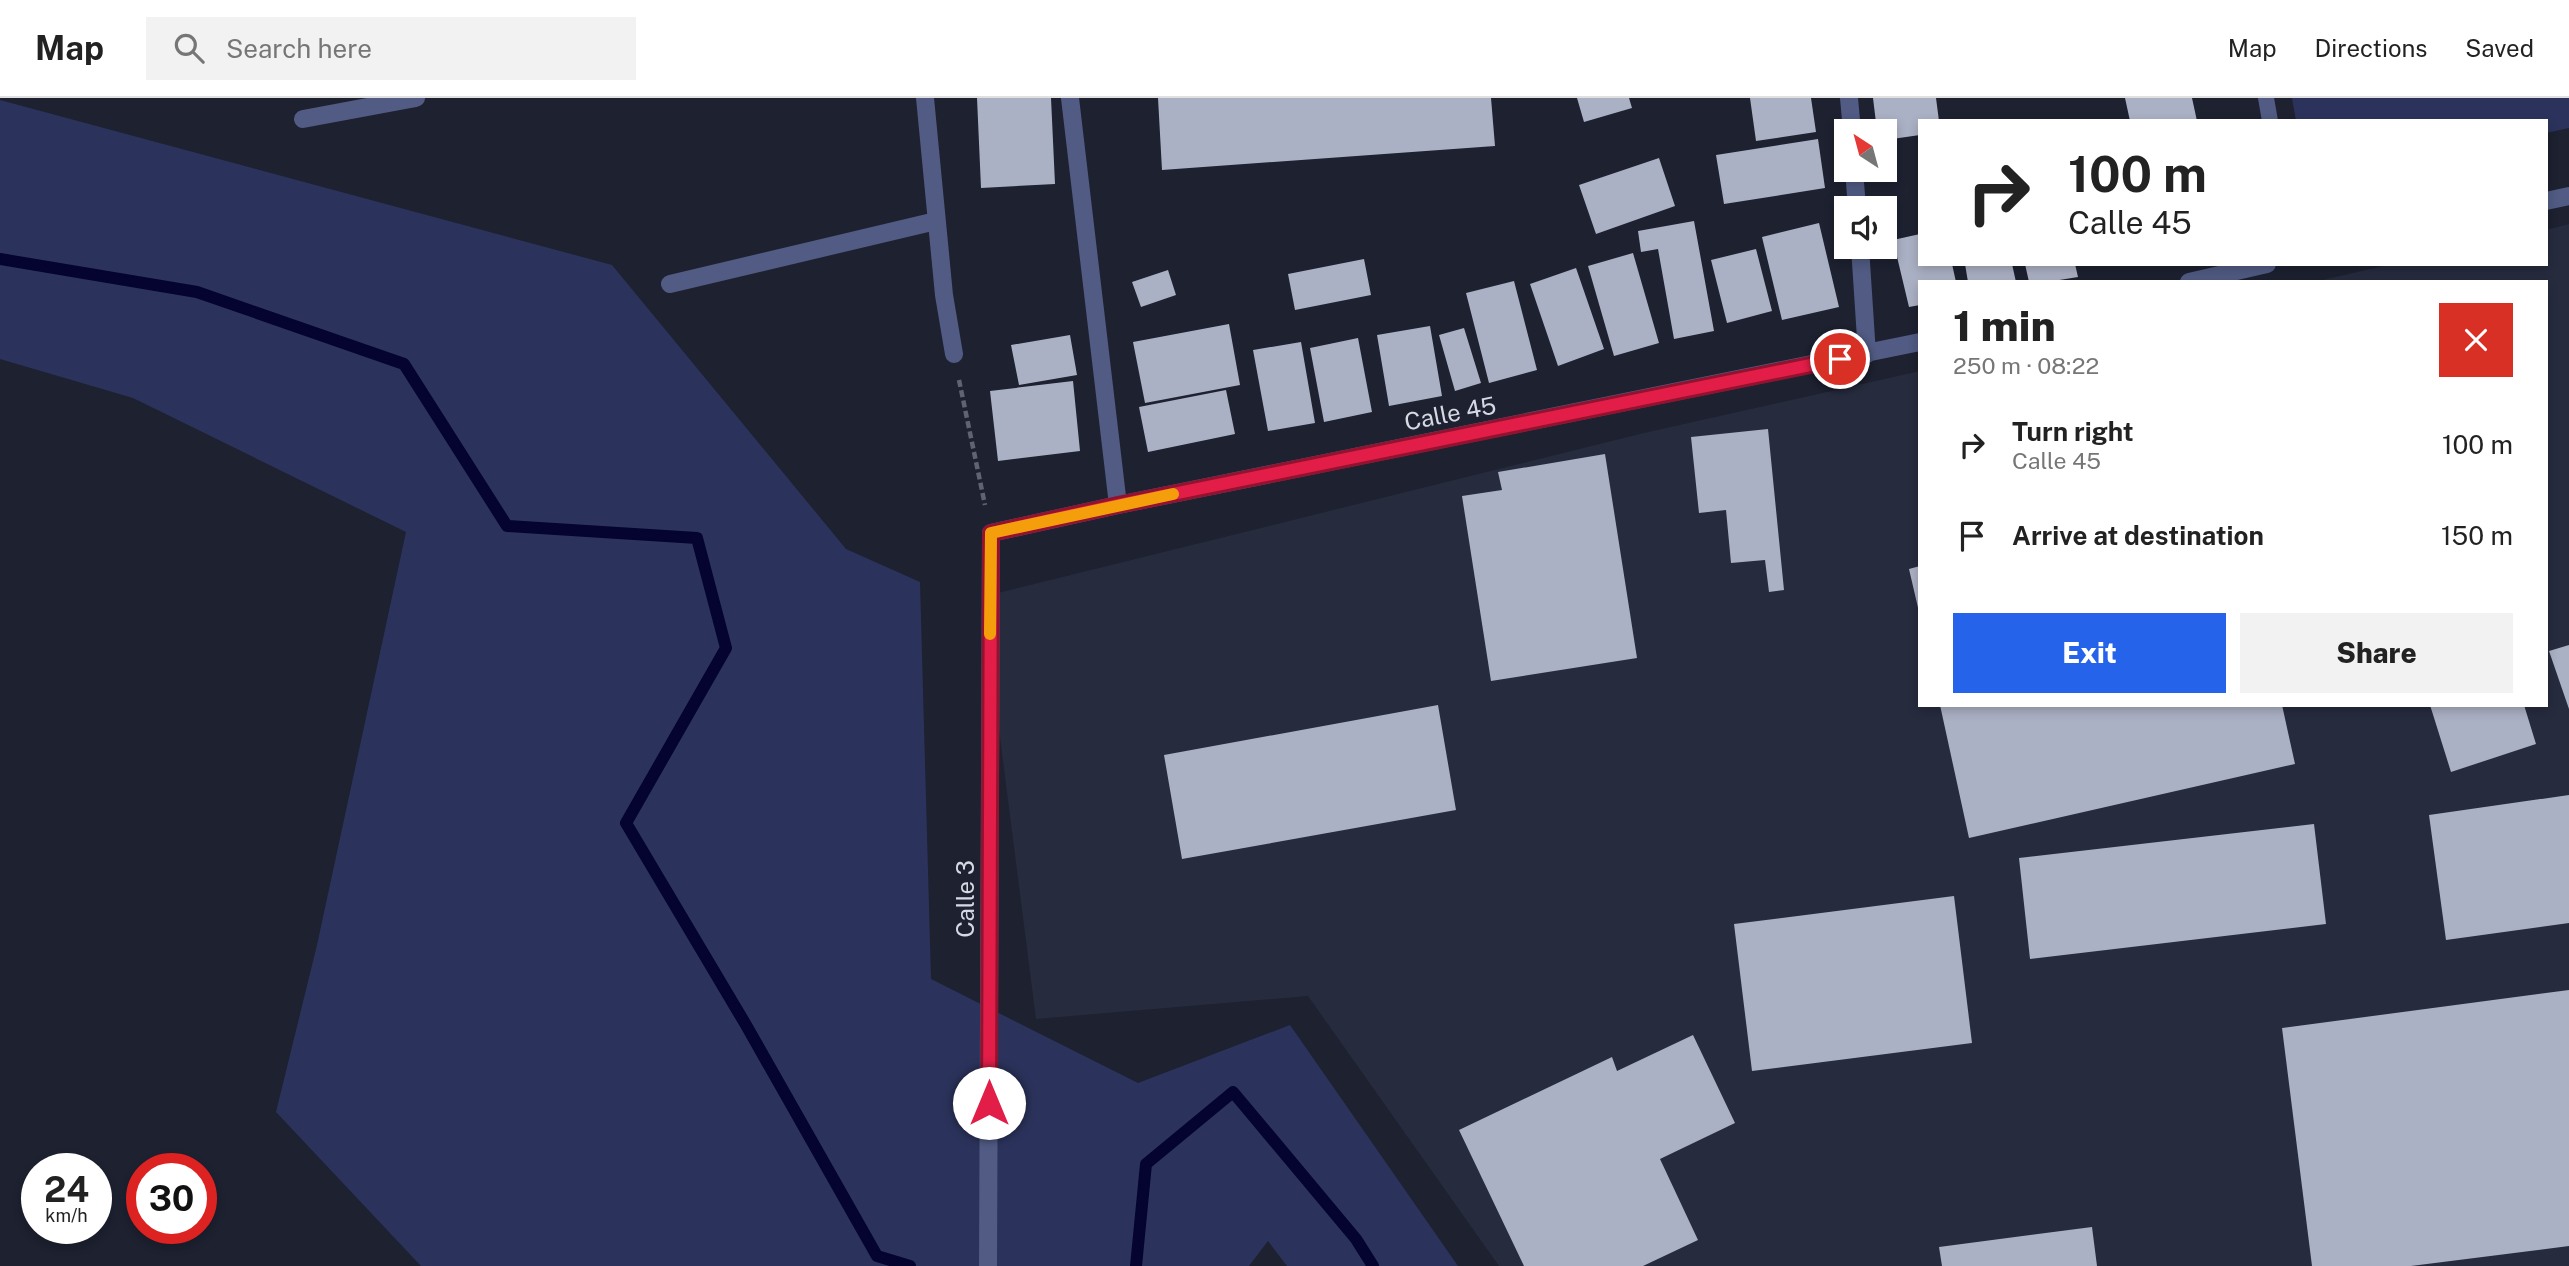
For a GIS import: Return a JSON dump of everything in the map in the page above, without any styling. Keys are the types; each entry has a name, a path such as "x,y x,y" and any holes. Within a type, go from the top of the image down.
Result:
{"street":[{"path":"303,119 346,104 416,98"},
{"path":"925,98 944,295 954,354"},
{"path":"1070,98 1118,505"},
{"path":"1849,98 1851,119"},
{"path":"2548,201 2569,196"},
{"path":"670,284 936,221"},
{"path":"1861,259 1867,354"},
{"path":"2198,280 2258,266"},
{"name":"Calle 45","path":"991,533 1918,342"},
{"name":"Calle 3","path":"988,1266 991,533"}],"lane":[{"path":"2266,98 2270,119"}],"path":[{"path":"954,354 991,533"}],"shaded area":[{"path":"2292,98 2569,98 2569,128 2548,133 2548,119 2296,119"},
{"path":"0,100 612,265 846,549 920,582 931,979 1138,1083 1290,1025 1458,1266 1287,1266 1268,1241 1249,1266 421,1266 276,1112 317,945 406,532 133,398 0,359"},
{"path":"2569,224 2569,1266 1499,1266 1308,996 1036,1019 982,597 1644,433 1918,371 1918,707 2548,707 2548,280 2323,280 2383,266 2548,266 2548,229"}],"building":[{"path":"977,98 1051,98 1055,184 981,188"},
{"path":"1158,98 1491,98 1495,146 1162,170"},
{"path":"1577,98 1629,98 1632,108 1584,122"},
{"path":"1750,98 1811,98 1816,132 1756,141"},
{"path":"1873,98 1936,98 1939,119 1918,119 1918,135 1897,138 1897,119 1876,119"},
{"path":"2125,98 2192,98 2197,119 2130,119"},
{"path":"1818,139 1825,188 1724,204 1716,155"},
{"path":"1659,158 1675,206 1596,234 1579,185"},
{"path":"1694,221 1714,331 1674,339 1658,249 1641,252 1638,231"},
{"path":"1819,223 1839,307 1782,320 1762,237"},
{"path":"1918,234 1918,266 1952,266 1956,280 1918,280 1918,305 1909,307 1897,257 1897,239"},
{"path":"1756,249 1772,311 1727,323 1711,260"},
{"path":"1633,253 1659,343 1614,356 1588,266"},
{"path":"1364,259 1371,295 1295,310 1288,274"},
{"path":"1965,266 2012,266 2016,280 1968,280"},
{"path":"2025,266 2075,266 2078,277 2059,280 2029,280"},
{"path":"1576,268 1604,349 1558,366 1530,284"},
{"path":"1168,270 1176,295 1141,307 1132,282"},
{"path":"1514,281 1537,370 1489,383 1466,293"},
{"path":"1229,324 1240,385 1145,403 1133,342"},
{"path":"1430,326 1442,396 1389,406 1377,335"},
{"path":"1464,328 1481,383 1455,391 1439,335"},
{"path":"1070,335 1077,375 1019,385 1011,345"},
{"path":"1358,338 1372,412 1324,422 1310,348"},
{"path":"1301,342 1315,423 1268,431 1253,350"},
{"path":"1073,381 1080,451 998,461 990,391"},
{"path":"1226,390 1235,434 1148,452 1139,407"},
{"path":"1768,429 1784,590 1769,592 1765,560 1731,563 1726,510 1699,513 1691,437"},
{"path":"1605,454 1637,658 1491,681 1462,496 1502,490 1498,472"},
{"path":"1918,567 1918,608 1909,569"},
{"path":"2569,645 2569,709 2549,651"},
{"path":"1438,705 1456,810 1182,859 1164,755"},
{"path":"1940,707 2282,707 2295,764 1969,838"},
{"path":"2431,707 2525,707 2536,744 2451,772"},
{"path":"2569,795 2569,923 2446,940 2429,815"},
{"path":"2314,824 2326,924 2030,959 2019,858"},
{"path":"1954,896 1972,1043 1752,1071 1734,924"},
{"path":"2569,990 2569,1246 2411,1266 2312,1266 2282,1028"},
{"path":"1693,1035 1735,1123 1660,1159 1698,1240 1643,1266 1524,1266 1459,1130 1612,1057 1617,1071"},
{"path":"2092,1227 2097,1266 1942,1266 1939,1247"}],"waterway":[{"path":"0,259 197,292 404,364 507,526 697,538 726,648 626,823 746,1025 877,1256 910,1266"},
{"path":"1136,1266 1146,1164 1233,1092 1356,1239 1373,1266"}],"slow traffic":[{"path":"990,634 991,533 1173,494"}],"route":[{"path":"989,1103 991,533 1840,359"}]}
